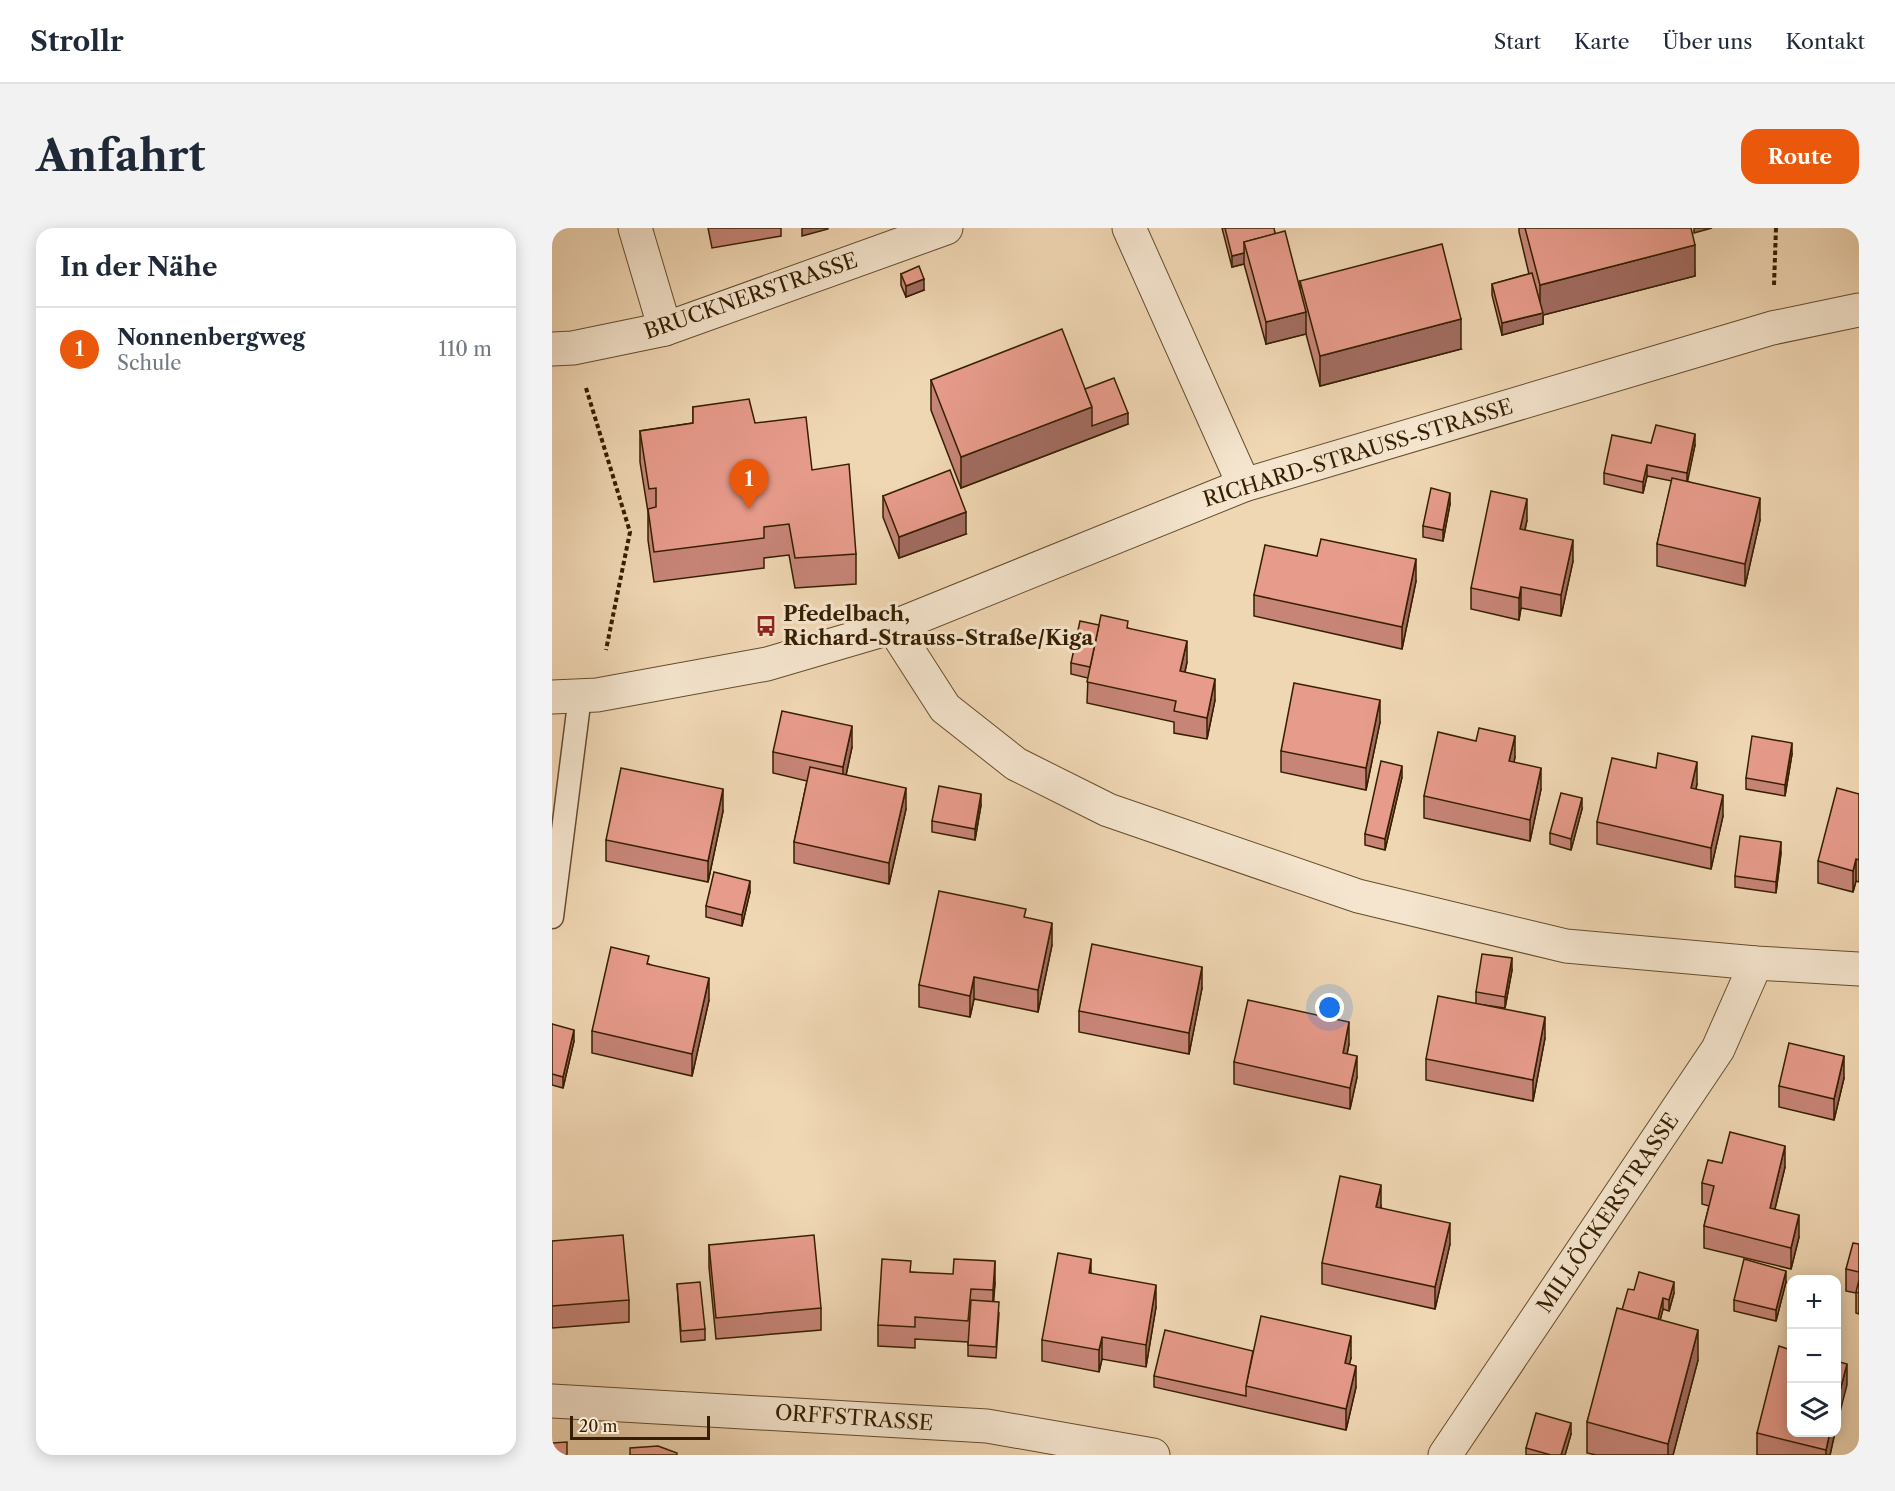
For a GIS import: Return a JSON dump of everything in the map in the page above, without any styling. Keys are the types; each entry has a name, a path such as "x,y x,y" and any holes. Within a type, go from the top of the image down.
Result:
{"street":[{"path":"635,228 665,329"},
{"name":"BRUCKNERSTRASSE","path":"563,349 665,329 946,228"},
{"path":"1129,228 1244,485"},
{"name":"RICHARD-STRAUSS-STRASSE","path":"576,696 767,664 893,627 1244,485 1772,328 1859,310"},
{"path":"893,627 945,708 1016,764 1108,810 1358,896 1566,946 1756,963 1859,969"},
{"name":"MILLÖCKERSTRASSE","path":"1445,1455 1718,1049 1756,963"},
{"name":"ORFFSTRASSE","path":"552,1401 987,1426 1153,1455"}],"lane":[{"path":"552,917 576,696"}],"path":[{"path":"1772,328 1776,228"},
{"path":"563,349 630,532 576,696"}],"building":[{"path":"1225,228 1274,228 1275,234 1244,242 1244,253 1232,256"},
{"path":"1525,228 1691,228 1695,245 1540,285"},
{"path":"1285,231 1306,312 1266,322 1244,242"},
{"path":"1442,244 1461,319 1320,356 1300,281"},
{"path":"919,266 924,279 906,286 901,274"},
{"path":"1532,273 1543,313 1502,323 1492,284"},
{"path":"1062,329 1092,407 961,457 931,380"},
{"path":"1114,378 1128,413 1092,426 1092,407 1085,389"},
{"path":"749,399 755,423 806,417 812,470 849,464 856,554 795,558 789,524 764,527 764,538 654,552 648,509 656,507 656,488 649,489 640,431 693,423 693,407"},
{"path":"1656,425 1695,434 1687,473 1647,465 1643,482 1604,473 1612,435 1651,443"},
{"path":"950,470 966,512 899,537 883,496"},
{"path":"1672,478 1760,498 1745,564 1657,544"},
{"path":"1431,488 1450,493 1443,530 1423,526"},
{"path":"1491,491 1527,499 1520,529 1573,540 1561,595 1521,587 1519,598 1471,588"},
{"path":"1321,539 1416,559 1402,627 1254,595 1265,545 1317,556"},
{"path":"1101,615 1128,621 1127,628 1187,641 1180,671 1215,679 1207,718 1174,711 1176,701 1087,682"},
{"path":"1080,621 1099,625 1090,667 1071,663"},
{"path":"1294,683 1380,700 1366,768 1281,751"},
{"path":"782,711 852,726 843,767 773,752"},
{"path":"1479,728 1515,736 1509,761 1541,768 1530,820 1424,796 1438,732 1476,741"},
{"path":"1752,736 1792,743 1785,785 1746,778"},
{"path":"1658,753 1697,762 1691,788 1723,795 1711,848 1597,822 1612,758 1656,768"},
{"path":"1381,761 1402,766 1385,839 1365,834"},
{"path":"810,767 906,788 889,863 794,842"},
{"path":"621,768 723,789 708,861 606,840"},
{"path":"939,786 981,794 975,829 932,821"},
{"path":"1837,788 1859,794 1859,860 1856,859 1853,871 1818,861"},
{"path":"1561,793 1582,798 1571,839 1550,833"},
{"path":"1740,836 1781,842 1776,882 1735,876"},
{"path":"714,872 750,881 742,915 706,906"},
{"path":"939,891 1026,909 1024,917 1052,923 1038,990 974,977 970,996 919,985"},
{"path":"1092,944 1202,967 1189,1033 1079,1011"},
{"path":"611,947 649,956 647,964 709,978 692,1054 592,1031"},
{"path":"1482,954 1512,958 1505,997 1476,992"},
{"path":"1438,996 1545,1017 1533,1080 1426,1059"},
{"path":"1248,1000 1349,1022 1343,1053 1357,1056 1350,1088 1234,1062"},
{"path":"552,1024 574,1030 563,1077 552,1074"},
{"path":"1789,1043 1844,1056 1834,1099 1779,1086"},
{"path":"1730,1132 1785,1146 1770,1208 1799,1215 1791,1248 1704,1226 1714,1186 1702,1183 1708,1160 1722,1163"},
{"path":"1340,1176 1381,1185 1376,1207 1450,1223 1435,1287 1322,1263"},
{"path":"623,1235 629,1300 552,1306 552,1241"},
{"path":"814,1235 821,1308 716,1318 709,1245"},
{"path":"1853,1243 1859,1244 1859,1272 1846,1269"},
{"path":"1058,1253 1091,1259 1089,1273 1156,1285 1146,1345 1102,1337 1099,1350 1042,1340"},
{"path":"882,1259 911,1261 910,1272 953,1274 954,1259 995,1261 993,1290 971,1289 968,1321 915,1317 915,1327 878,1325"},
{"path":"1744,1259 1786,1271 1776,1310 1734,1300"},
{"path":"1639,1272 1674,1282 1669,1300 1663,1298 1658,1319 1622,1310 1628,1289 1634,1290"},
{"path":"700,1282 705,1329 681,1331 677,1284"},
{"path":"971,1300 999,1302 996,1347 968,1345"},
{"path":"1617,1308 1698,1330 1668,1444 1587,1422"},
{"path":"1261,1316 1351,1336 1345,1363 1356,1366 1346,1409 1246,1386"},
{"path":"1165,1330 1253,1351 1246,1396 1154,1376"},
{"path":"1779,1346 1787,1349 1787,1437 1829,1437 1826,1450 1757,1433"},
{"path":"1841,1362 1847,1364 1841,1387"},
{"path":"1536,1413 1571,1423 1561,1455 1551,1455 1526,1448"},
{"path":"567,1442 567,1455 552,1455 552,1443"},
{"path":"658,1446 677,1453 677,1455 630,1455 630,1448"}],"place":[{"name":"Nonnenbergweg","path":"749,509"},
{"name":"Pfedelbach, Richard-Strauss-Straße/Kiga","path":"766,626"}]}
